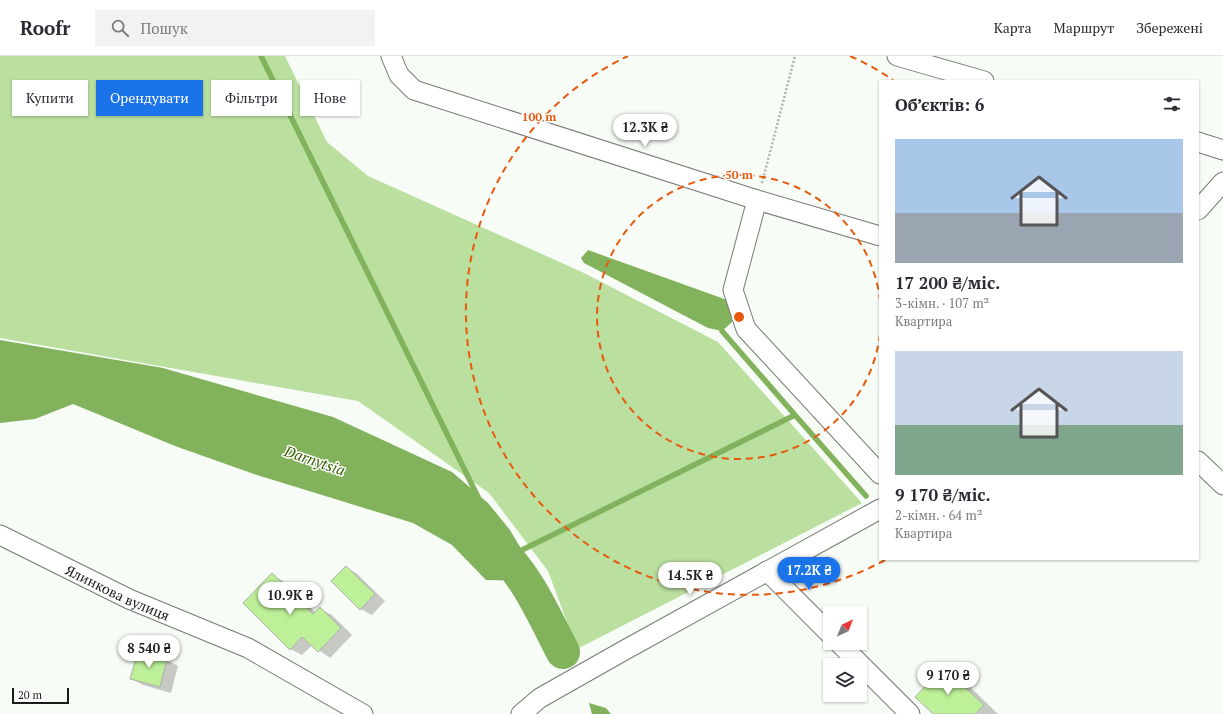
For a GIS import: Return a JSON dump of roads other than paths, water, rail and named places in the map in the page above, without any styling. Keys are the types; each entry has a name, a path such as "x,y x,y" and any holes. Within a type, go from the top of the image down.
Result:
{"street":[{"path":"392,56 399,75 414,90 757,200 879,236"},
{"path":"897,56 981,80"},
{"path":"1199,142 1223,150"},
{"path":"1199,209 1223,182"},
{"path":"757,200 733,290 746,328 879,473"},
{"path":"1199,462 1223,485"},
{"path":"521,714 540,698 879,510"},
{"name":"Ялинкова вулиця","path":"0,535 129,599 248,648 363,714"},
{"path":"767,571 823,627"},
{"path":"846,650 910,714"}],"water":[{"path":"588,250 727,300 734,310 732,322 722,331 708,328 584,263 581,258"},
{"path":"0,340 163,368 333,417 452,472 488,503 510,530 534,571 526,581 486,580 452,545 413,523 257,475 175,446 73,404 35,419 0,423"},
{"path":"589,703 606,708 611,714 592,714"}],"waterway":[{"path":"261,56 478,497"},
{"path":"516,553 795,415 722,331"},
{"path":"795,415 866,496"},
{"name":"Darnytsia","path":"495,545 517,570 534,596 563,652"}]}
